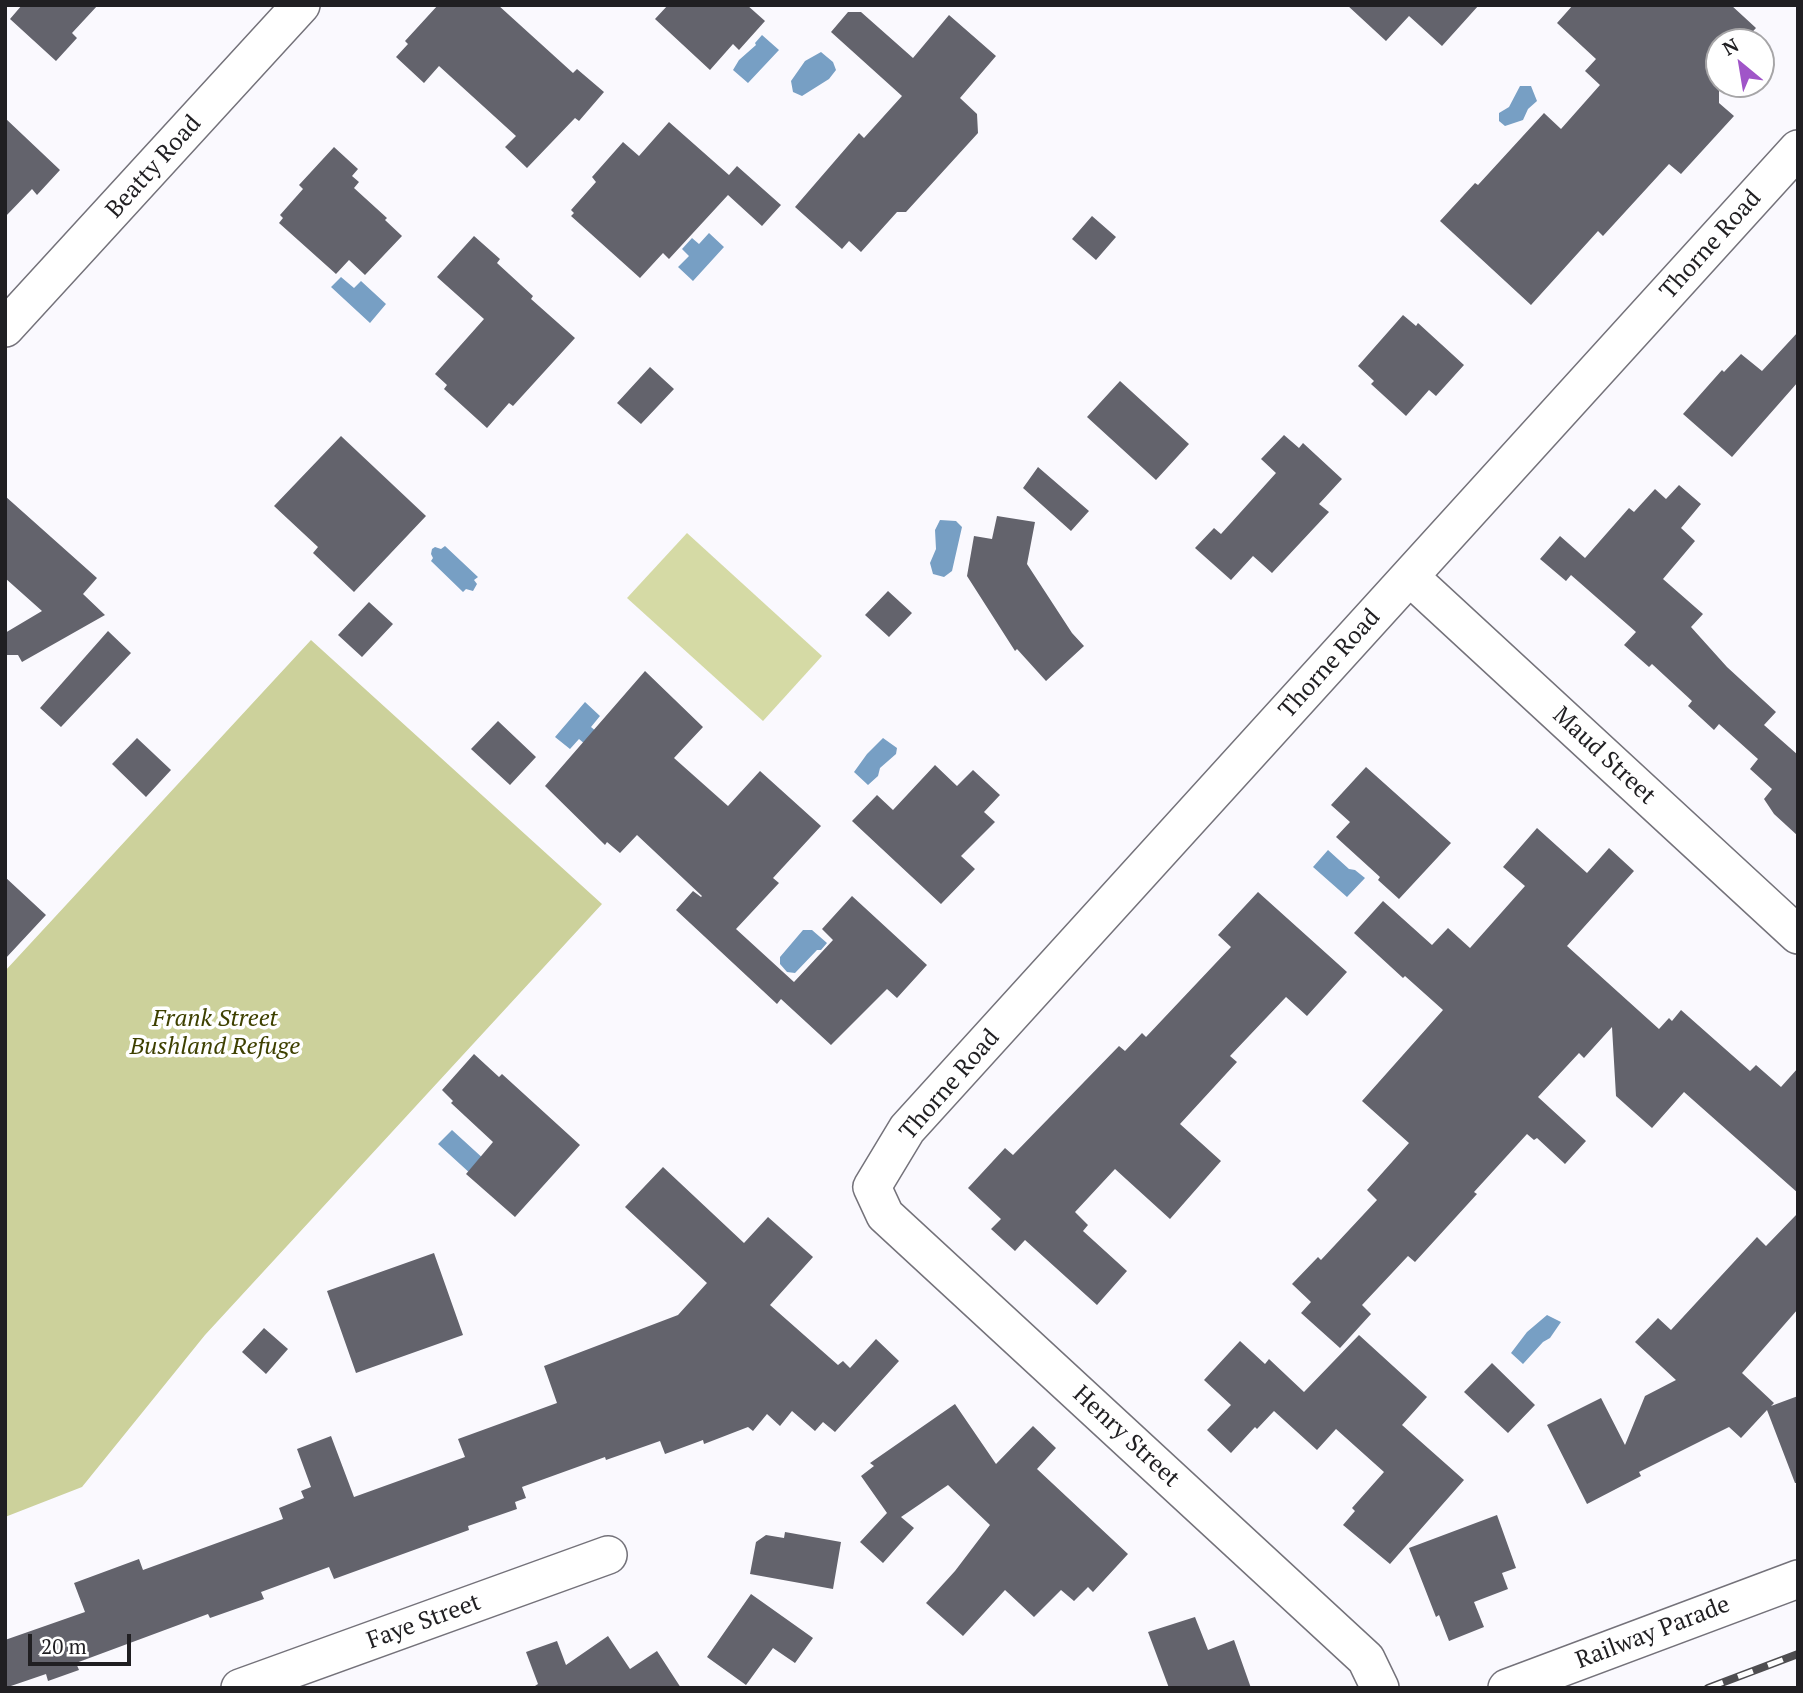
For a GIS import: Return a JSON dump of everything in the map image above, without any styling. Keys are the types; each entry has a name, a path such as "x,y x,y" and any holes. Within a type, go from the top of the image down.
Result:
{"street":[{"name":"Beatty Road","path":"5,328 301,5"},
{"name":"Thorne Road","path":"872,1187 907,1129 1798,149"},
{"name":"Maud Street","path":"1410,577 1798,935"},
{"name":"Henry Street","path":"872,1187 885,1215 1366,1659 1380,1688"},
{"name":"Faye Street","path":"240,1688 608,1555"},
{"name":"Railway Parade","path":"1507,1688 1798,1579"}],"green space":[{"path":"687,533 822,656 763,721 627,598"},
{"name":"Frank Street Bushland Refuge","path":"311,640 602,904 205,1335 82,1487 5,1517 5,971"}],"water":[{"path":"762,35 779,50 748,83 733,70"},
{"path":"821,52 833,62 836,70 829,79 802,96 793,92 791,81 805,61"},
{"path":"1520,86 1531,86 1537,101 1528,109 1523,120 1505,126 1499,121 1499,113 1509,107"},
{"path":"709,233 724,247 693,281 678,267 689,256 682,249 692,238 699,244"},
{"path":"341,277 354,288 361,281 386,304 370,323 331,287"},
{"path":"940,520 956,521 962,527 952,571 944,577 933,574 930,563 936,549 935,530"},
{"path":"445,546 478,577 474,580 477,584 473,591 466,589 463,592 431,561 432,549"},
{"path":"585,702 600,716 591,727 597,732 586,745 579,739 570,749 555,737"},
{"path":"883,738 897,748 896,754 880,768 878,776 868,785 854,772"},
{"path":"1328,850 1349,869 1365,878 1347,897 1313,867"},
{"path":"803,930 812,930 827,943 795,973 787,972 780,964 780,957"},
{"path":"452,1130 486,1161 472,1175 438,1144"},
{"path":"1547,1315 1561,1322 1550,1338 1523,1364 1511,1353 1527,1332"}],"building":[{"path":"22,5 98,5 72,33 77,38 56,61 10,19"},
{"path":"438,5 498,5 573,73 577,69 604,92 579,121 575,118 527,168 505,147 516,136 439,66 424,83 396,57 408,44 405,41"},
{"path":"668,5 747,5 765,21 739,50 733,44 710,70 655,19"},
{"path":"1347,5 1479,5 1442,46 1409,16 1386,41"},
{"path":"1573,5 1731,5 1756,28 1705,28 1705,98 1719,98 1719,103 1734,116 1681,174 1669,164 1603,236 1598,231 1531,305 1440,221 1475,183 1478,185 1544,113 1561,129 1600,85 1585,71 1596,59 1557,23"},
{"path":"848,12 861,12 913,58 949,15 996,56 960,98 977,114 978,133 906,212 897,212 861,252 849,241 842,249 795,207 859,133 864,138 902,96 831,32"},
{"path":"5,118 60,170 37,195 32,189 5,217"},
{"path":"669,122 729,175 737,166 781,205 762,226 728,195 669,259 663,253 640,278 571,216 574,213 571,210 596,182 592,177 623,142 639,156"},
{"path":"334,147 358,169 352,176 359,182 354,188 387,218 385,220 402,236 365,275 349,260 336,274 279,223 283,218 280,215 303,189 299,185"},
{"path":"1092,216 1116,237 1096,260 1072,239"},
{"path":"474,236 500,259 497,263 533,296 531,299 575,338 513,406 509,403 487,428 444,389 447,385 435,374 484,319 437,277"},
{"path":"1403,315 1416,326 1418,323 1464,365 1436,396 1429,390 1406,416 1371,384 1374,381 1358,366"},
{"path":"1798,332 1798,382 1732,457 1683,414 1722,370 1724,372 1741,354 1762,371"},
{"path":"650,367 674,389 641,424 617,403"},
{"path":"1120,381 1189,444 1156,480 1087,417"},
{"path":"1284,435 1299,448 1303,443 1342,479 1319,504 1329,512 1272,573 1253,556 1231,580 1195,548 1214,528 1221,534 1276,473 1261,459"},
{"path":"341,436 426,516 354,592 313,553 318,547 274,506"},
{"path":"1038,467 1089,511 1071,531 1023,488"},
{"path":"1679,485 1701,504 1681,528 1695,541 1663,579 1703,614 1691,627 1727,667 1776,712 1764,725 1798,755 1798,836 1774,814 1764,799 1772,789 1750,769 1758,759 1719,724 1714,730 1688,706 1692,701 1652,664 1649,667 1624,645 1636,632 1571,575 1566,581 1540,559 1560,536 1585,558 1629,508 1634,512 1655,489 1666,499"},
{"path":"5,496 97,578 83,594 105,615 22,662 18,655 5,655 5,633 42,611 5,578"},
{"path":"997,516 1035,522 1027,564 1072,633 1084,646 1046,681 1017,649 1015,651 967,576 974,536 992,539"},
{"path":"888,591 912,613 889,637 865,615"},
{"path":"369,602 393,624 362,657 338,635"},
{"path":"108,631 131,653 61,727 40,708"},
{"path":"645,671 703,727 674,758 728,806 760,771 821,826 773,878 779,883 736,929 794,982 833,940 822,929 852,896 927,965 897,998 887,989 831,1045 781,999 777,1004 676,910 693,891 702,896 637,835 620,853 607,842 605,845 545,786"},
{"path":"498,721 536,757 510,785 471,749"},
{"path":"137,738 171,770 146,797 112,764"},
{"path":"935,765 957,786 973,770 1000,795 984,812 995,822 961,856 975,869 941,904 852,821 877,795 893,810"},
{"path":"1366,767 1451,843 1399,899 1378,880 1380,877 1336,837 1350,822 1331,805"},
{"path":"1537,828 1587,873 1609,848 1634,871 1567,946 1659,1029 1669,1018 1672,1021 1681,1010 1750,1071 1756,1065 1781,1087 1798,1068 1798,1193 1684,1092 1652,1128 1616,1096 1612,1027 1584,1058 1579,1053 1538,1097 1586,1141 1565,1164 1537,1138 1534,1140 1527,1134 1415,1262 1408,1256 1362,1305 1371,1314 1340,1348 1301,1313 1311,1302 1292,1284 1318,1257 1321,1260 1377,1200 1367,1190 1409,1143 1362,1101 1443,1010 1354,933 1383,901 1432,945 1448,928 1470,948 1525,886 1503,867"},
{"path":"5,877 46,915 5,959"},
{"path":"1258,892 1347,972 1307,1016 1286,997 1230,1056 1237,1062 1180,1124 1221,1161 1170,1219 1115,1169 1075,1212 1088,1225 1083,1231 1127,1271 1097,1305 1025,1240 1015,1251 991,1229 1001,1219 968,1188 1005,1148 1013,1155 1119,1046 1125,1051 1142,1033 1146,1037 1231,947 1218,935"},
{"path":"474,1054 499,1077 502,1074 580,1145 515,1217 466,1174 493,1142 451,1103 453,1101 442,1090"},
{"path":"663,1167 744,1243 768,1217 813,1257 770,1305 838,1365 843,1361 850,1368 876,1339 899,1361 835,1432 823,1422 815,1431 792,1411 780,1426 767,1414 753,1431 748,1427 704,1444 703,1440 665,1454 660,1441 606,1460 605,1457 522,1487 526,1498 515,1502 517,1509 468,1526 469,1530 334,1579 329,1567 261,1592 264,1599 210,1618 208,1614 76,1663 79,1670 48,1681 46,1674 5,1688 5,1640 85,1612 74,1583 139,1559 143,1570 283,1519 279,1508 304,1498 301,1491 311,1487 297,1449 331,1436 354,1497 465,1457 458,1439 557,1403 544,1366 678,1315 707,1283 625,1207"},
{"path":"1798,1213 1798,1309 1742,1373 1774,1403 1771,1406 1798,1396 1798,1483 1795,1483 1767,1410 1741,1438 1729,1427 1639,1472 1641,1476 1587,1504 1547,1425 1601,1398 1625,1445 1645,1396 1676,1380 1635,1342 1658,1318 1671,1330 1757,1237 1766,1246"},
{"path":"434,1253 463,1335 356,1373 327,1291"},
{"path":"264,1328 288,1349 266,1374 242,1352"},
{"path":"1359,1335 1427,1397 1402,1425 1464,1480 1390,1564 1343,1525 1355,1511 1352,1508 1384,1472 1336,1429 1317,1450 1274,1411 1231,1453 1207,1430 1231,1405 1204,1380 1240,1341 1265,1364 1269,1359 1304,1392"},
{"path":"1492,1363 1535,1405 1508,1433 1464,1392"},
{"path":"955,1404 996,1464 1033,1426 1056,1448 1037,1469 1128,1554 1093,1592 1088,1587 1074,1601 1061,1590 1034,1617 1005,1590 963,1636 926,1603 955,1571 990,1525 948,1485 901,1517 914,1528 883,1563 860,1542 887,1513 861,1476 874,1466 870,1463"},
{"path":"1497,1515 1516,1568 1502,1573 1508,1589 1474,1602 1484,1627 1449,1641 1439,1615 1436,1617 1409,1548"},
{"path":"785,1532 841,1542 833,1589 750,1574 756,1542 766,1535 784,1538"},
{"path":"751,1594 813,1638 795,1663 773,1648 746,1685 707,1657"},
{"path":"1195,1617 1208,1650 1234,1640 1251,1688 1169,1688 1148,1632"},
{"path":"608,1636 630,1669 657,1651 681,1688 532,1688 538,1684 526,1652 557,1641 566,1665"}],"railway":[{"path":"1708,1688 1798,1654"}]}
